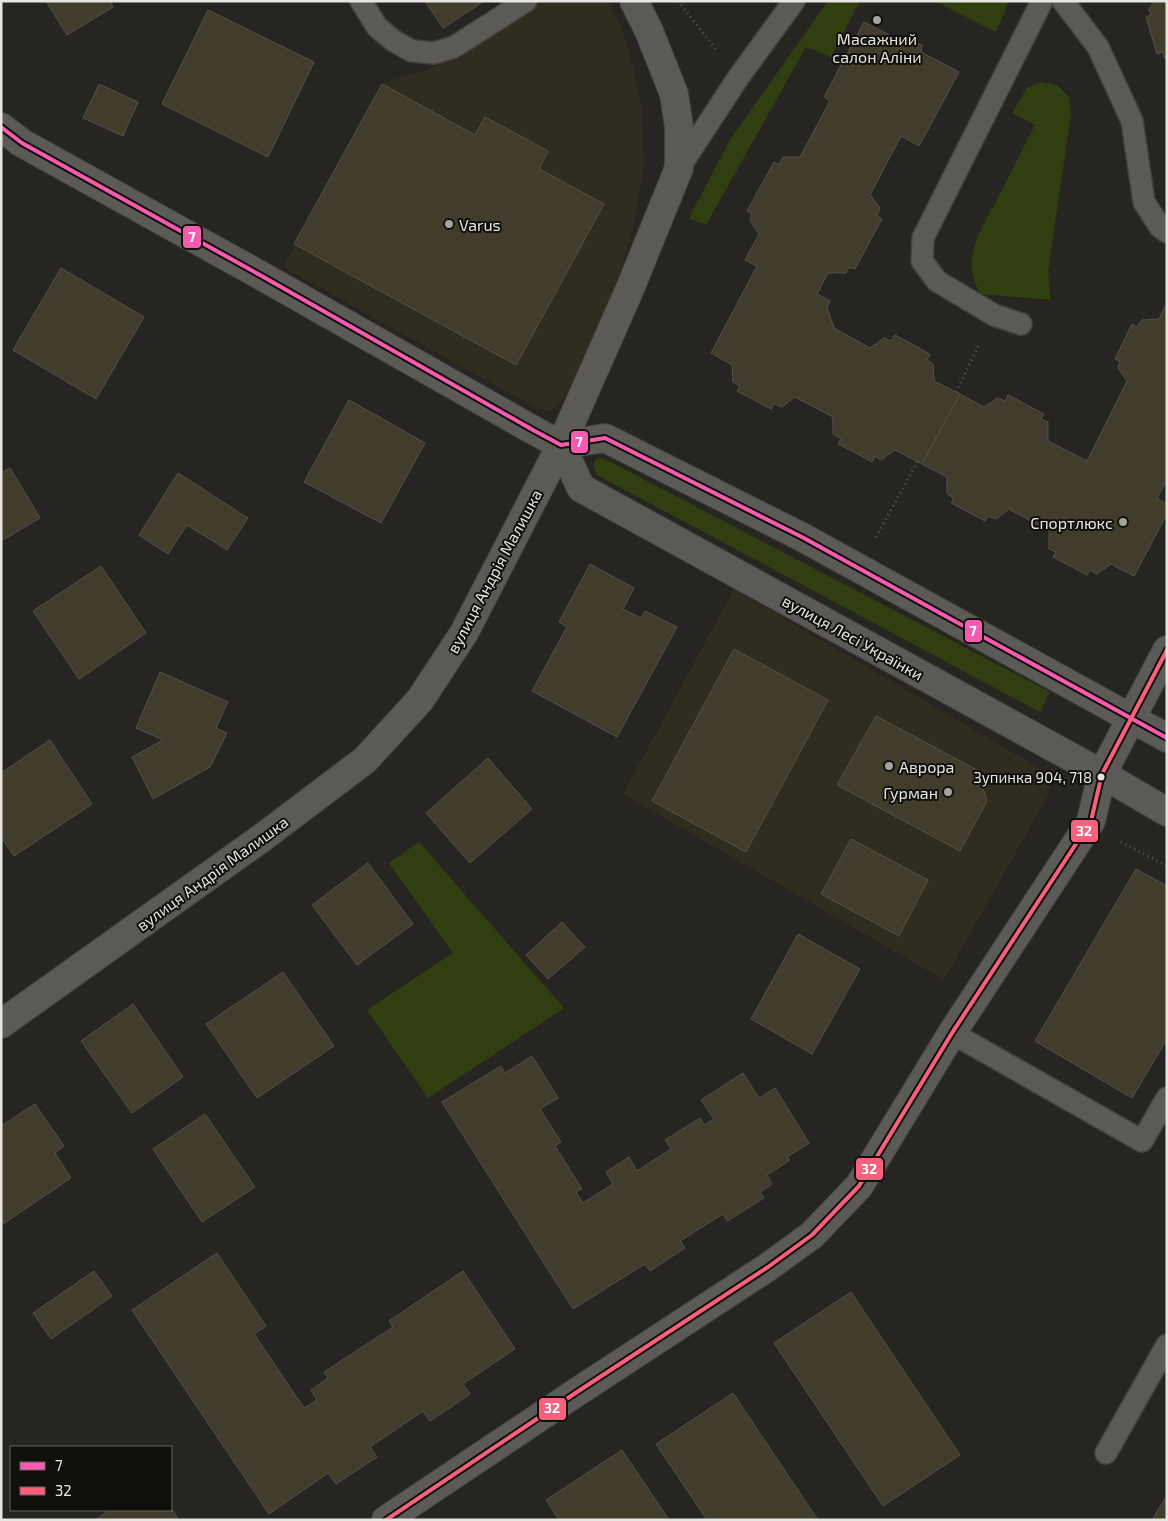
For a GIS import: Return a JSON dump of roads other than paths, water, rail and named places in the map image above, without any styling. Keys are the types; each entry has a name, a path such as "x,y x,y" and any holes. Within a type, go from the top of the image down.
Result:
{"street":[{"name":"вулиця Андрія Малишка","path":"1,1024 251,845 365,760 420,700 464,632 561,444 629,292 679,168 680,126 674,94 649,32 634,1"},
{"path":"1,127 22,143 260,275 532,430 561,444 605,438 802,537 1167,738"},
{"name":"вулиця Лесі Українки","path":"561,444 581,488 1102,774 1167,812"},
{"path":"386,1520 768,1267 812,1235 859,1186 952,1032 1091,821 1102,774 1167,650"}],"lane":[{"path":"362,1 377,27 394,42 412,51 434,53 454,47 526,1"},
{"path":"679,168 738,78 794,1"},
{"path":"1021,324 994,315 937,281 922,261 923,238 1042,1"},
{"path":"1063,1 1098,47 1132,121 1144,202 1160,227 1167,232"},
{"path":"952,1032 1142,1141 1167,1098"},
{"path":"1106,1453 1167,1345"}],"place":[{"name":"Масажний салон Аліни","path":"877,20"},
{"name":"Varus","path":"449,224"},
{"name":"Спортлюкс","path":"1123,522"},
{"name":"Аврора","path":"889,766"},
{"name":"Зупинка 904, 718","path":"1101,777"},
{"name":"Гурман","path":"948,792"}]}
